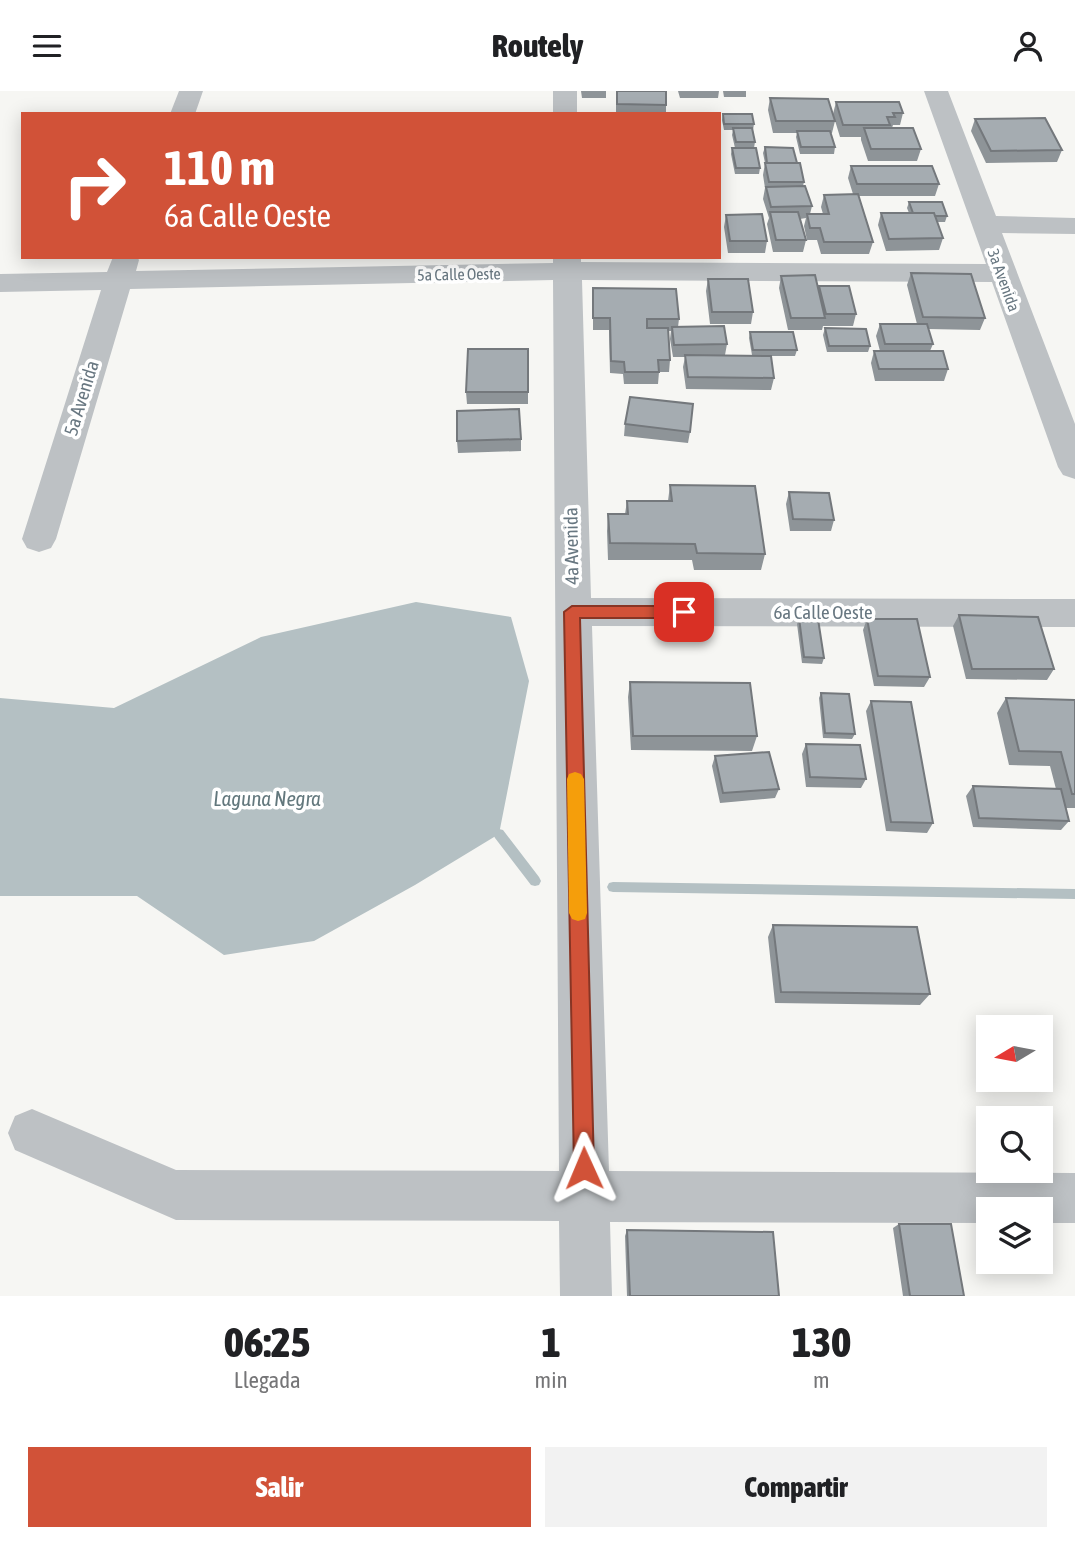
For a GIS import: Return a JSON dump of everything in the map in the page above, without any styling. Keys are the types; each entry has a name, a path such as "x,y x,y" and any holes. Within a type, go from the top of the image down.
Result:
{"street":[{"path":"183,112 191,91"},
{"path":"565,91 565,112"},
{"name":"3a Avenida","path":"936,91 1075,467"},
{"path":"984,224 1075,226"},
{"name":"5a Calle Oeste","path":"0,283 121,269 568,264 1002,273"},
{"name":"4a Avenida","path":"568,264 586,1296"},
{"name":"5a Avenida","path":"39,539 121,269"},
{"name":"6a Calle Oeste","path":"572,612 1075,613"},
{"path":"32,1133 176,1195 1075,1198"}],"water":[{"name":"Laguna Negra","path":"416,602 511,617 529,681 499,834 314,941 224,955 137,896 0,896 0,698 114,708 261,637"}],"building":[{"path":"617,91 666,91 666,105 617,104"},
{"path":"770,98 828,99 835,121 776,121"},
{"path":"836,102 899,102 903,113 893,113 895,117 887,117 890,125 843,125"},
{"path":"723,114 752,114 754,124 724,124"},
{"path":"1045,118 1062,150 991,151 975,119"},
{"path":"733,128 752,128 755,142 736,142"},
{"path":"864,128 913,128 921,149 871,149"},
{"path":"797,131 830,131 835,147 801,147"},
{"path":"765,147 793,148 797,163 767,163"},
{"path":"732,148 756,148 760,168 736,168"},
{"path":"765,163 800,163 804,182 769,182"},
{"path":"851,166 932,166 939,184 857,184"},
{"path":"805,186 812,206 771,207 766,187"},
{"path":"858,194 873,242 824,242 820,228 810,228 807,214 829,214 824,195"},
{"path":"909,202 942,202 947,216 913,213"},
{"path":"770,212 798,212 806,240 776,240"},
{"path":"881,213 934,213 943,238 889,239"},
{"path":"762,214 767,241 730,241 726,215"},
{"path":"911,273 971,274 985,318 923,317"},
{"path":"815,275 825,318 791,318 781,276"},
{"path":"708,279 748,279 753,312 712,312"},
{"path":"819,286 849,286 856,314 826,314"},
{"path":"593,288 676,289 679,319 647,319 647,328 668,328 670,360 658,360 659,372 625,372 624,362 611,361 610,318 593,318"},
{"path":"880,324 927,324 933,344 885,344"},
{"path":"724,326 727,344 674,345 672,327"},
{"path":"825,328 866,329 870,346 829,346"},
{"path":"750,332 793,332 797,350 753,350"},
{"path":"468,349 528,349 528,392 466,392"},
{"path":"874,351 943,351 948,369 879,369"},
{"path":"685,355 771,356 774,378 688,377"},
{"path":"630,397 693,404 690,432 625,424"},
{"path":"519,409 521,439 457,441 457,411"},
{"path":"670,485 755,486 765,554 697,553 695,544 610,543 608,514 628,514 627,501 672,501"},
{"path":"789,492 829,493 834,520 793,519"},
{"path":"959,615 1038,617 1054,669 972,669"},
{"path":"799,618 818,619 824,658 804,657"},
{"path":"867,619 917,619 930,677 878,676"},
{"path":"630,682 750,683 757,736 633,736"},
{"path":"821,693 849,694 855,734 825,733"},
{"path":"1006,698 1075,700 1075,794 1072,794 1061,752 1019,751"},
{"path":"871,701 911,702 933,823 891,822"},
{"path":"806,744 860,745 866,779 810,777"},
{"path":"769,752 779,789 723,793 715,756"},
{"path":"973,786 1061,789 1069,821 979,818"},
{"path":"773,925 917,927 930,994 781,992"},
{"path":"899,1224 951,1224 964,1296 910,1296"},
{"path":"627,1230 773,1232 779,1296 630,1296"}],"waterway":[{"path":"499,834 535,881"},
{"path":"613,887 1075,894"}],"slow traffic":[{"path":"575,779 578,913"}],"route":[{"path":"584,1168 572,612 684,612"}]}
